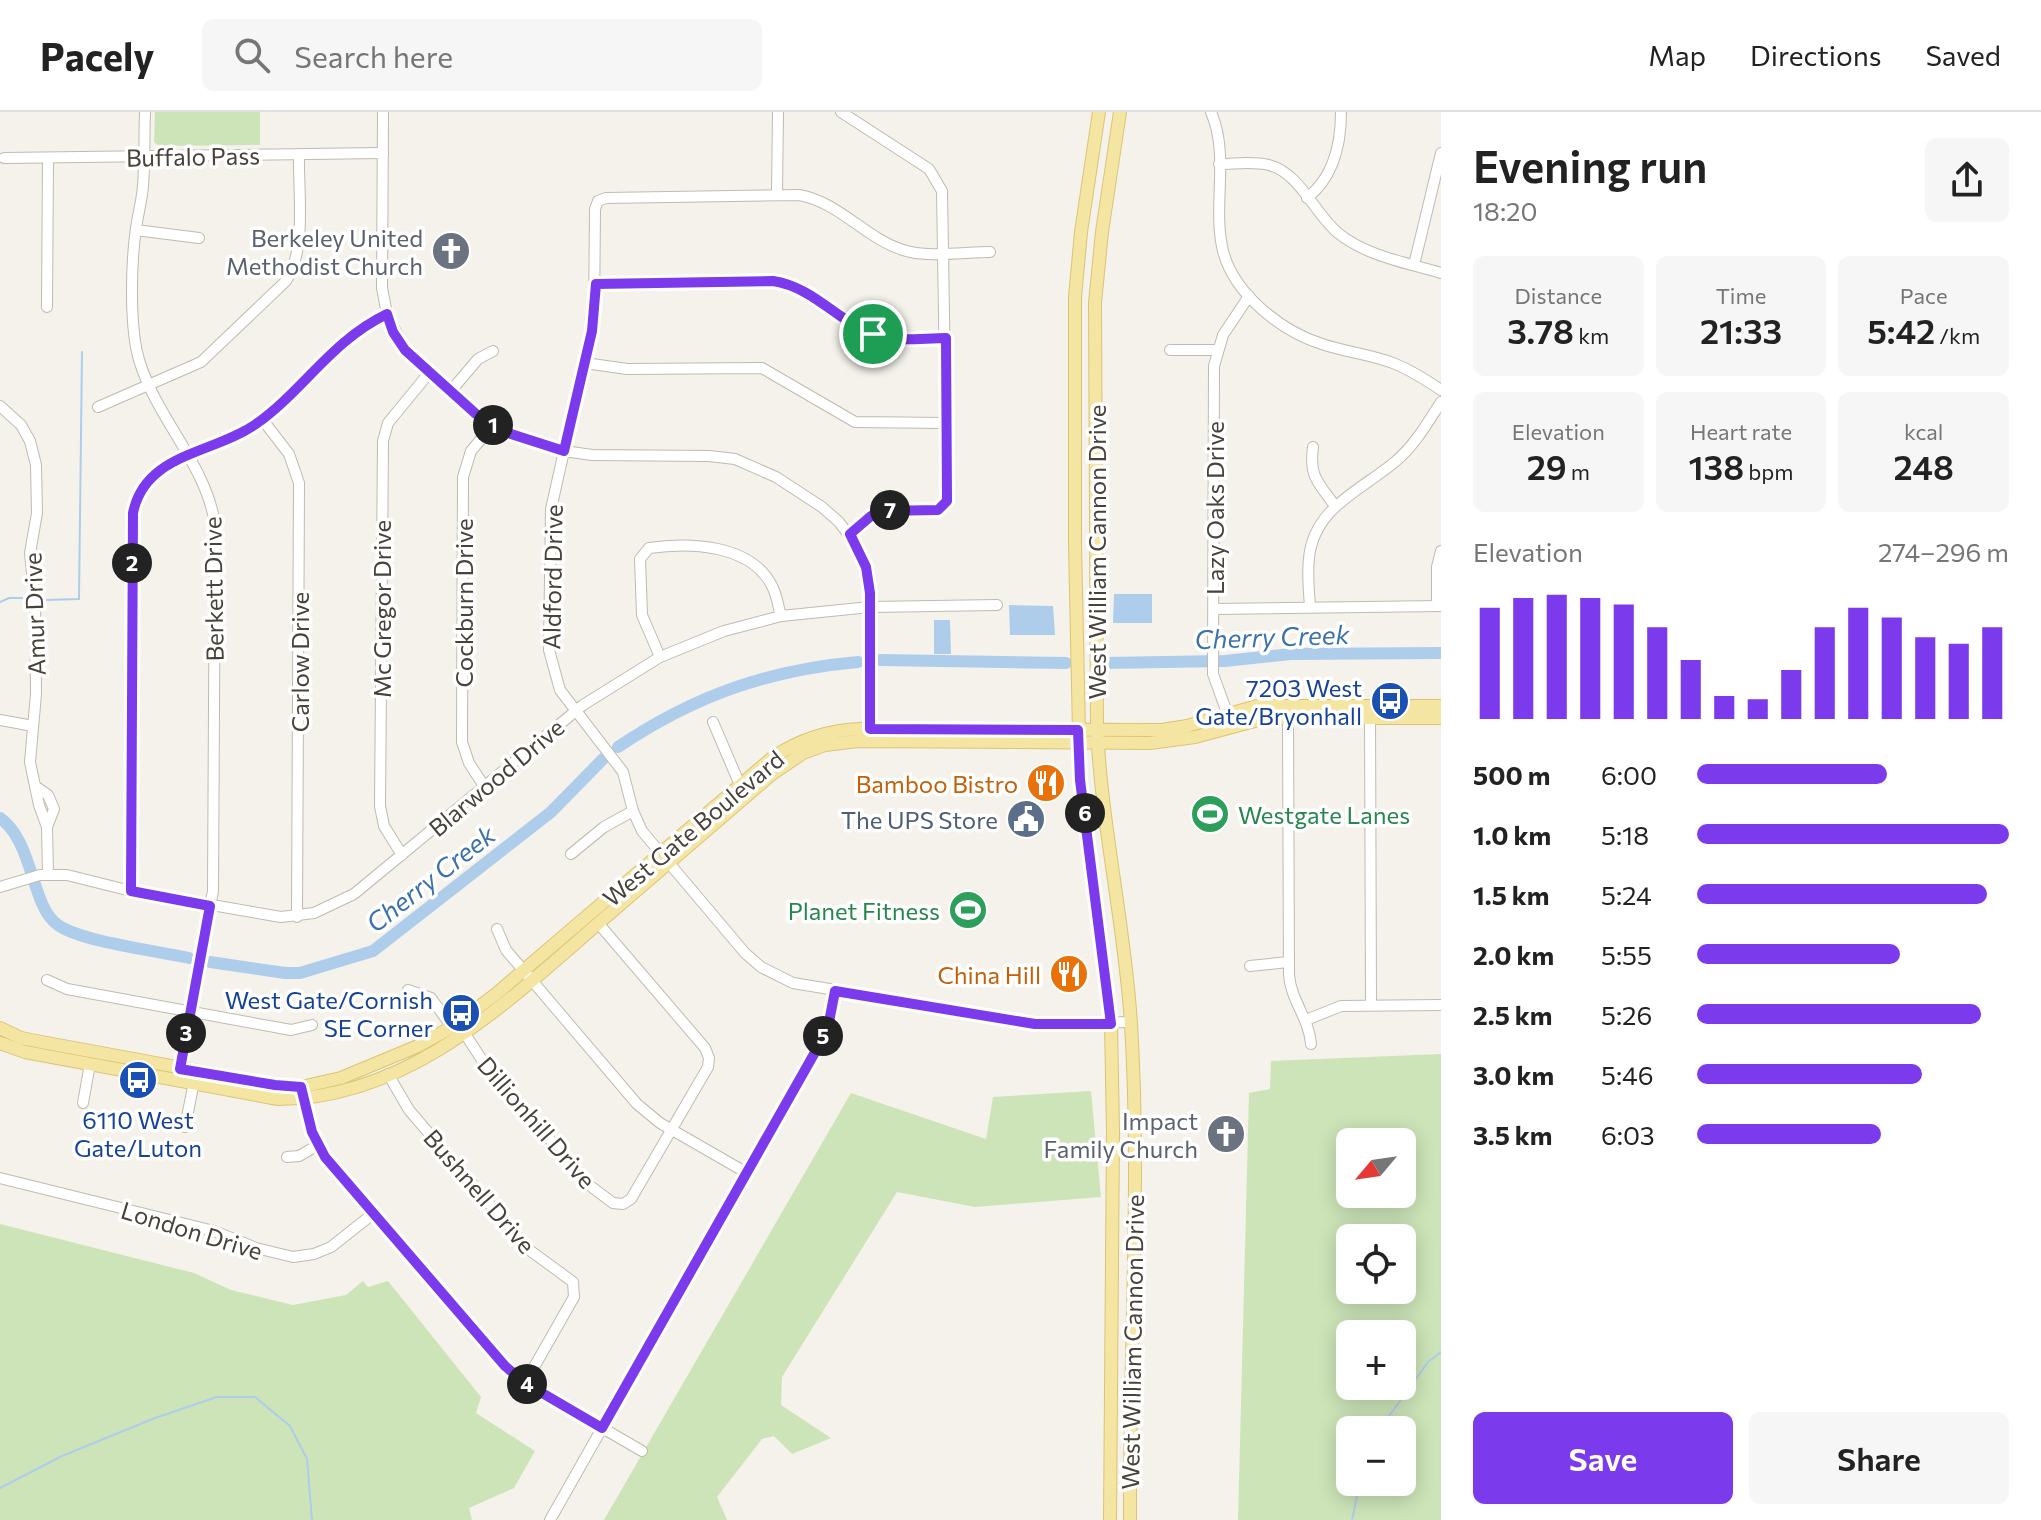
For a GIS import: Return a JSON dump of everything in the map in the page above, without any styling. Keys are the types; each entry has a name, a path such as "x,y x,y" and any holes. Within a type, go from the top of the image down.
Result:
{"main road":[{"name":"West William Cannon Drive","path":"1099,112 1078,258 1075,398 1080,780 1111,1024 1110,1520"},
{"name":"West William Cannon Drive","path":"1120,112 1098,266 1095,399 1097,736 1100,785 1131,1022 1134,1249 1130,1520"},
{"path":"1075,398 1095,399"},
{"name":"West Gate Boulevard","path":"1230,720 1257,706 1441,718"},
{"name":"West Gate Boulevard","path":"302,1093 333,1094 427,1057 465,1034 527,976 664,859 786,763 825,745 870,735 952,729 1097,736 1169,730 1230,720 1441,706"},
{"path":"952,729 953,743"},
{"name":"West Gate Boulevard","path":"0,1028 33,1041 278,1099 302,1093 418,1046 527,976 598,923 740,785 772,758 802,741 842,730 953,743 1078,736"},
{"path":"1092,866 1111,861"},
{"name":"West Gate Boulevard","path":"1,1046 90,1064 178,1075"},
{"path":"1110,1488 1130,1488"}],"street":[{"name":"Berkett Drive","path":"145,112 142,197 136,230 134,329 139,361 148,386 210,499 215,524 214,862 210,906 178,1075"},
{"path":"383,112 382,288 393,332 405,350 450,392 493,425 524,439 564,451 619,457 709,456 735,459 776,477 822,507 850,534 866,567 870,607 870,735"},
{"path":"777,195 778,112"},
{"path":"841,112 921,163 934,175 942,191 945,252 945,504 931,511 882,511 850,534"},
{"path":"1211,112 1218,131 1219,218 1224,255 1238,283 1277,320 1298,334 1324,345 1392,362 1441,390"},
{"path":"1307,198 1320,186 1339,149 1341,112"},
{"name":"Buffalo Pass","path":"4,158 383,153"},
{"path":"1414,265 1439,173 1441,153"},
{"path":"98,407 201,362 278,290 290,274 298,251 299,155"},
{"path":"47,307 48,158"},
{"path":"1219,164 1277,168 1289,176 1339,233 1353,243 1441,273"},
{"name":"Aldford Drive","path":"990,252 917,253 899,249 816,199 799,195 601,199 595,209 594,317 551,509 549,650 555,679 623,772 633,811 642,831 745,953 761,967 793,983 1035,1024 1131,1022"},
{"path":"136,230 199,238"},
{"path":"596,284 773,281 803,290 864,331 880,337 946,338"},
{"name":"Lazy Oaks Drive","path":"1230,720 1214,680 1214,366 1217,350 1231,321 1249,296"},
{"path":"131,891 133,513 138,493 152,476 187,456 243,432 262,419 348,337 365,324 387,314"},
{"path":"1170,350 1217,350"},
{"path":"450,392 478,359 493,351"},
{"path":"585,363 627,369 754,366 771,372 855,422 946,423"},
{"name":"Mc Gregor Drive","path":"402,855 384,826 380,806 382,450 388,423 429,373"},
{"path":"1310,607 1309,559 1322,521 1335,506 1403,455 1441,402"},
{"name":"Amur Drive","path":"0,406 21,425 30,441 36,465 37,513 30,553 35,602 36,694 30,768 35,786 48,795 54,809 47,827 44,875"},
{"name":"Carlow Drive","path":"262,419 289,454 299,483 297,917"},
{"name":"Cockburn Drive","path":"484,786 469,763 462,742 463,477 471,451 493,425"},
{"path":"1313,447 1311,466 1314,476 1335,506"},
{"path":"660,657 643,621 640,605 640,559 649,548 694,546 732,553 755,566 769,581 781,616"},
{"path":"1214,609 1439,606 1437,567 1441,551"},
{"name":"Blarwood Drive","path":"0,887 44,875 76,877 210,906 273,917 297,917 342,901 576,711 660,657 724,631 781,616 870,607 997,605"},
{"path":"1370,712 1371,1005"},
{"path":"1288,718 1288,962 1291,992 1306,1020 1311,1044"},
{"path":"0,720 33,726"},
{"path":"713,722 740,785"},
{"path":"571,854 604,827 633,811"},
{"path":"598,923 708,1053 708,1067 671,1130"},
{"path":"497,929 506,950 637,1104 671,1130 747,1173"},
{"path":"1250,966 1288,962"},
{"path":"47,980 67,989 291,1030 312,1025"},
{"path":"408,990 431,998 452,1027"},
{"path":"550,1520 825,1033 835,991"},
{"path":"1306,1020 1341,1006 1441,1005"},
{"name":"Dillionhill Drive","path":"465,1034 484,1063 589,1185 613,1203 628,1202 634,1196 671,1130"},
{"path":"83,1103 90,1064"},
{"name":"Bushnell Drive","path":"388,1074 409,1110 528,1249 573,1282 574,1297 525,1383"},
{"path":"185,1127 194,1078"},
{"path":"302,1093 318,1145 505,1366 525,1383 642,1451"},
{"path":"287,1157 299,1156 318,1145"},
{"name":"London Drive","path":"0,1178 214,1231 256,1248 293,1257 314,1254 331,1247 374,1213"}],"green space":[{"path":"155,112 260,112 260,145 159,146 154,142"},
{"path":"1441,1054 1441,1520 1238,1520 1249,1093 1270,1089 1271,1061"},
{"path":"1091,1091 1101,1197 975,1207 897,1192 782,1377 781,1405 831,1438 792,1454 774,1436 762,1439 717,1497 727,1520 604,1520 851,1093 986,1139 993,1097"},
{"path":"0,1224 194,1273 231,1290 293,1305 346,1295 363,1281 368,1287 388,1281 481,1397 476,1413 535,1451 514,1488 469,1508 472,1520 0,1520"}],"water":[{"path":"1114,594 1152,594 1152,623 1113,623"},
{"path":"1009,605 1053,606 1055,635 1010,635"},
{"path":"934,620 950,620 951,654 934,654"}],"waterway":[{"path":"44,600 79,599 82,352"},
{"path":"0,602 9,598 29,598"},
{"name":"Cherry Creek","path":"1104,663 1225,661 1291,654 1441,653"},
{"name":"Cherry Creek","path":"880,660 1066,663"},
{"name":"Cherry Creek","path":"618,747 675,713 732,688 793,671 858,662"},
{"name":"Cherry Creek","path":"210,962 300,973 373,951 551,812 603,759"},
{"name":"Cherry Creek","path":"0,818 20,842 42,904 58,925 102,941 189,958"},
{"path":"1389,1416 1428,1362 1441,1352"},
{"path":"0,1488 62,1456 155,1418 217,1397 255,1397 290,1426 307,1459 312,1520"},
{"path":"1352,1520 1357,1496"}],"place":[{"name":"Berkeley United Methodist Church","path":"451,251"},
{"name":"7203 West Gate/Bryonhall","path":"1390,701"},
{"name":"Bamboo Bistro","path":"1046,783"},
{"name":"Westgate Lanes","path":"1210,814"},
{"name":"The UPS Store","path":"1026,819"},
{"name":"Planet Fitness","path":"968,910"},
{"name":"China Hill","path":"1069,974"},
{"name":"West Gate/Cornish SE Corner","path":"461,1013"},
{"name":"6110 West Gate/Luton","path":"138,1080"},
{"name":"Impact Family Church","path":"1226,1134"}],"route":[{"path":"783,282 803,290 873,334 897,339 946,338 947,501 938,510 876,512 850,534 862,555 870,593 870,729 1078,730 1080,780 1111,1024 1035,1024 835,991 829,1022 818,1047 602,1428 525,1383 505,1366 325,1157 312,1132 301,1087 180,1069 210,906 131,891 132,523 135,503 144,484 162,468 253,426 348,337 365,324 387,314 393,332 405,350 476,414 511,434 564,451 592,331 596,284 783,282"}]}
